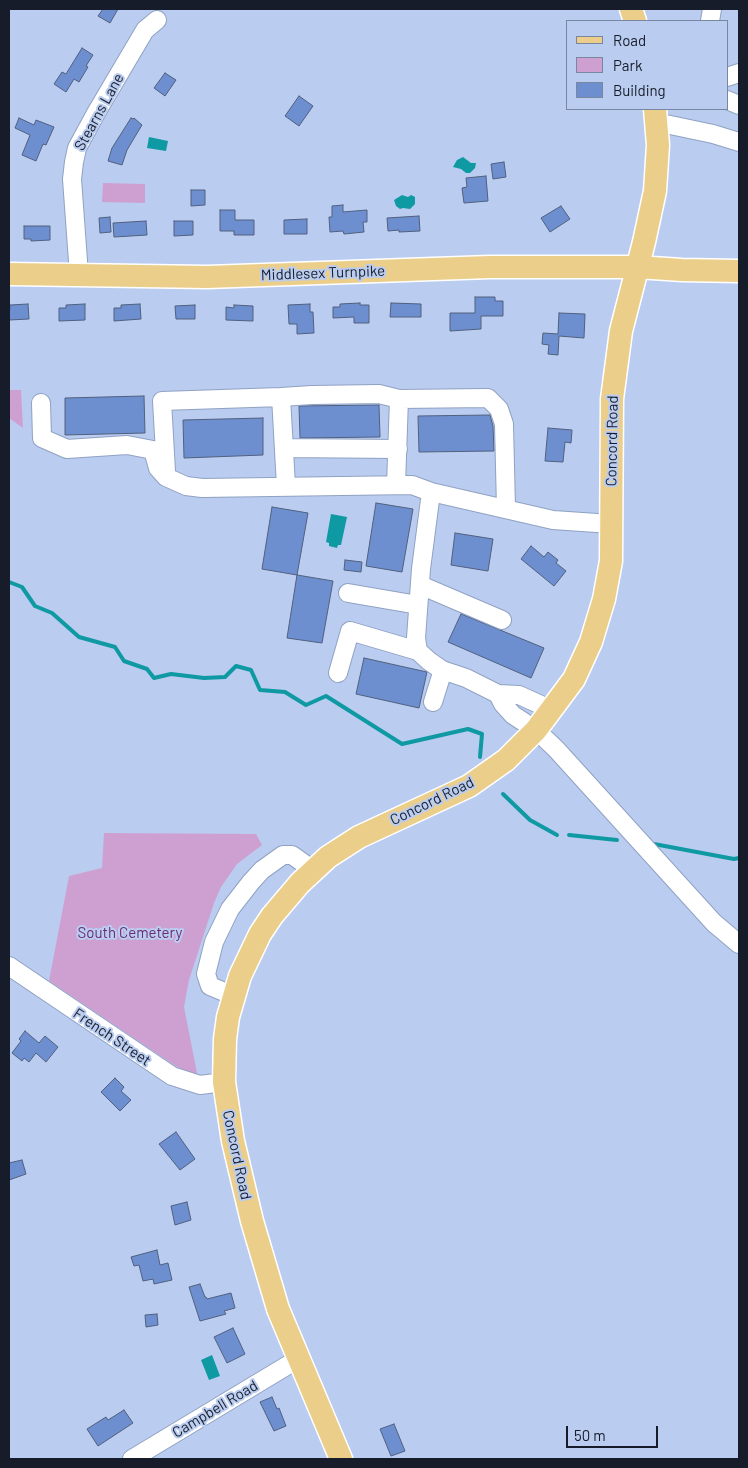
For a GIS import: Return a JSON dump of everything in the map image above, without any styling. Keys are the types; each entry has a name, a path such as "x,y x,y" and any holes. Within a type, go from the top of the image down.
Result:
{"main road":[{"name":"Concord Road","path":"341,1459 278,1309 255,1235 235,1150 224,1082 225,1039 234,996 240,976 260,934 285,899 313,870 335,852 359,837 469,786 506,760 536,730 574,678 591,642 604,599 611,561 612,399 621,332 652,210 655,191 658,145 655,115"},
{"name":"Middlesex Turnpike","path":"9,274 207,277 490,267 637,267 739,271"}],"street":[{"name":"Stearns Lane","path":"78,275 72,179 77,148 145,30 157,20"},
{"path":"655,115 739,142"},
{"path":"166,477 162,401 379,394 400,399 488,398 498,409 504,424 506,509"},
{"path":"281,397 286,486"},
{"path":"396,485 400,399"},
{"path":"41,403 42,438 67,449 127,445 152,450 155,462 166,477 186,486 202,488 412,485 431,492 554,520 611,524"},
{"path":"284,448 398,448"},
{"path":"418,651 416,638 418,605 431,492"},
{"path":"420,585 502,620"},
{"path":"348,594 418,605"},
{"path":"338,672 350,631 418,651 428,661 443,670 466,678 498,694 519,695 552,710"},
{"path":"433,702 443,670"},
{"path":"498,694 503,704 513,715 536,730 556,749 714,923 739,944"},
{"path":"234,996 210,986 206,974 214,942 230,909 262,870 283,855 292,855 313,870"},
{"name":"French Street","path":"9,966 172,1076 200,1085 224,1082"},
{"name":"Campbell Road","path":"132,1459 298,1359"}],"green space":[{"path":"103,183 145,184 145,203 102,202"},
{"path":"9,390 21,390 23,428 9,418"},
{"name":"South Cemetery","path":"104,833 256,834 262,845 237,864 221,887 189,980 184,1007 198,1078 174,1065 49,981 69,876 102,868"}],"shaded area":[{"path":"149,137 168,141 166,151 147,148"},
{"path":"463,157 471,163 476,163 475,168 470,173 453,167 457,160"},
{"path":"402,195 415,197 415,204 410,209 400,209 396,206 394,200"},
{"path":"331,514 347,517 341,545 338,545 337,548 329,546 329,543 326,542"},
{"path":"212,1355 220,1376 209,1380 201,1360"}],"building":[{"path":"103,9 118,9 110,23 98,16"},
{"path":"82,48 93,55 79,82 74,79 66,92 54,84 62,72 66,74"},
{"path":"165,73 176,80 165,96 154,88"},
{"path":"299,96 313,106 299,126 285,116"},
{"path":"19,118 34,125 36,120 54,127 46,145 43,144 36,161 22,155 30,135 15,128"},
{"path":"131,118 134,118 142,125 127,150 122,165 108,161 112,148"},
{"path":"504,162 506,177 493,179 491,164"},
{"path":"486,176 488,201 464,203 462,188 467,187 466,178"},
{"path":"191,190 205,190 205,205 191,206"},
{"path":"343,205 343,212 367,210 367,222 363,222 364,232 344,234 343,231 330,232 329,217 332,217 332,206"},
{"path":"561,206 570,219 550,232 541,218"},
{"path":"220,210 235,210 235,220 254,220 254,235 234,235 234,231 220,231"},
{"path":"419,216 420,231 388,231 387,218"},
{"path":"110,217 111,232 100,233 99,218"},
{"path":"307,219 307,234 284,234 284,220"},
{"path":"146,221 147,235 114,237 113,223"},
{"path":"174,221 193,221 193,235 174,236"},
{"path":"24,226 50,226 50,240 31,241 31,239 24,239"},
{"path":"475,297 495,297 495,301 503,301 503,316 481,316 481,329 450,331 450,313 475,313"},
{"path":"360,303 360,305 369,305 369,323 354,323 354,317 333,318 333,307 340,307 340,304"},
{"path":"391,303 421,304 421,317 390,317"},
{"path":"28,304 29,319 9,320 10,305"},
{"path":"85,304 85,320 59,321 59,308 66,308 66,305"},
{"path":"140,304 141,319 114,321 114,308 121,308 121,305"},
{"path":"310,304 310,312 313,312 314,333 297,334 297,324 289,324 288,305"},
{"path":"195,305 195,319 176,319 175,306"},
{"path":"234,305 253,306 253,321 226,320 226,307 234,308"},
{"path":"559,313 585,314 584,338 559,336 558,355 548,354 549,345 542,344 543,333 558,334"},
{"path":"144,396 145,433 65,435 65,398"},
{"path":"379,405 380,437 300,438 299,406"},
{"path":"490,415 493,426 494,451 419,452 418,416"},
{"path":"263,418 263,455 184,458 183,420"},
{"path":"548,428 572,430 571,443 565,442 563,462 545,461"},
{"path":"376,503 413,509 402,572 366,566"},
{"path":"272,507 308,513 297,575 262,569"},
{"path":"455,533 493,539 488,571 451,565"},
{"path":"531,546 544,557 548,552 558,560 556,563 566,571 554,586 521,559"},
{"path":"345,560 362,562 361,572 344,570"},
{"path":"297,575 333,581 322,643 287,638"},
{"path":"461,614 544,648 531,678 448,642"},
{"path":"364,658 427,672 419,708 356,694"},
{"path":"25,1031 39,1043 45,1036 58,1047 46,1062 36,1053 29,1062 24,1058 22,1061 12,1053 21,1041 19,1039"},
{"path":"115,1078 124,1087 121,1091 131,1100 120,1111 101,1092"},
{"path":"176,1132 195,1159 180,1170 159,1144"},
{"path":"22,1160 26,1174 9,1180 9,1163"},
{"path":"187,1202 191,1220 175,1225 171,1206"},
{"path":"157,1250 160,1265 168,1263 172,1280 154,1284 153,1279 143,1281 139,1265 134,1266 131,1257"},
{"path":"200,1284 207,1299 231,1293 235,1308 224,1311 226,1314 200,1321 189,1287"},
{"path":"157,1314 158,1325 146,1327 145,1315"},
{"path":"233,1328 245,1354 227,1363 214,1337"},
{"path":"272,1397 277,1409 279,1408 286,1426 274,1431 260,1402"},
{"path":"124,1410 133,1423 98,1446 87,1429 106,1417 108,1420"},
{"path":"394,1424 405,1451 391,1456 380,1429"}],"waterway":[{"path":"9,582 22,587 35,606 52,613 79,637 115,647 124,661 147,669 154,678 171,674 204,678 225,677 236,666 251,670 260,690 285,692 306,705 326,696 402,744 468,729 482,734 480,757"},
{"path":"503,794 530,820 557,835"},
{"path":"569,835 617,840"},
{"path":"654,844 734,859 739,858"}]}
